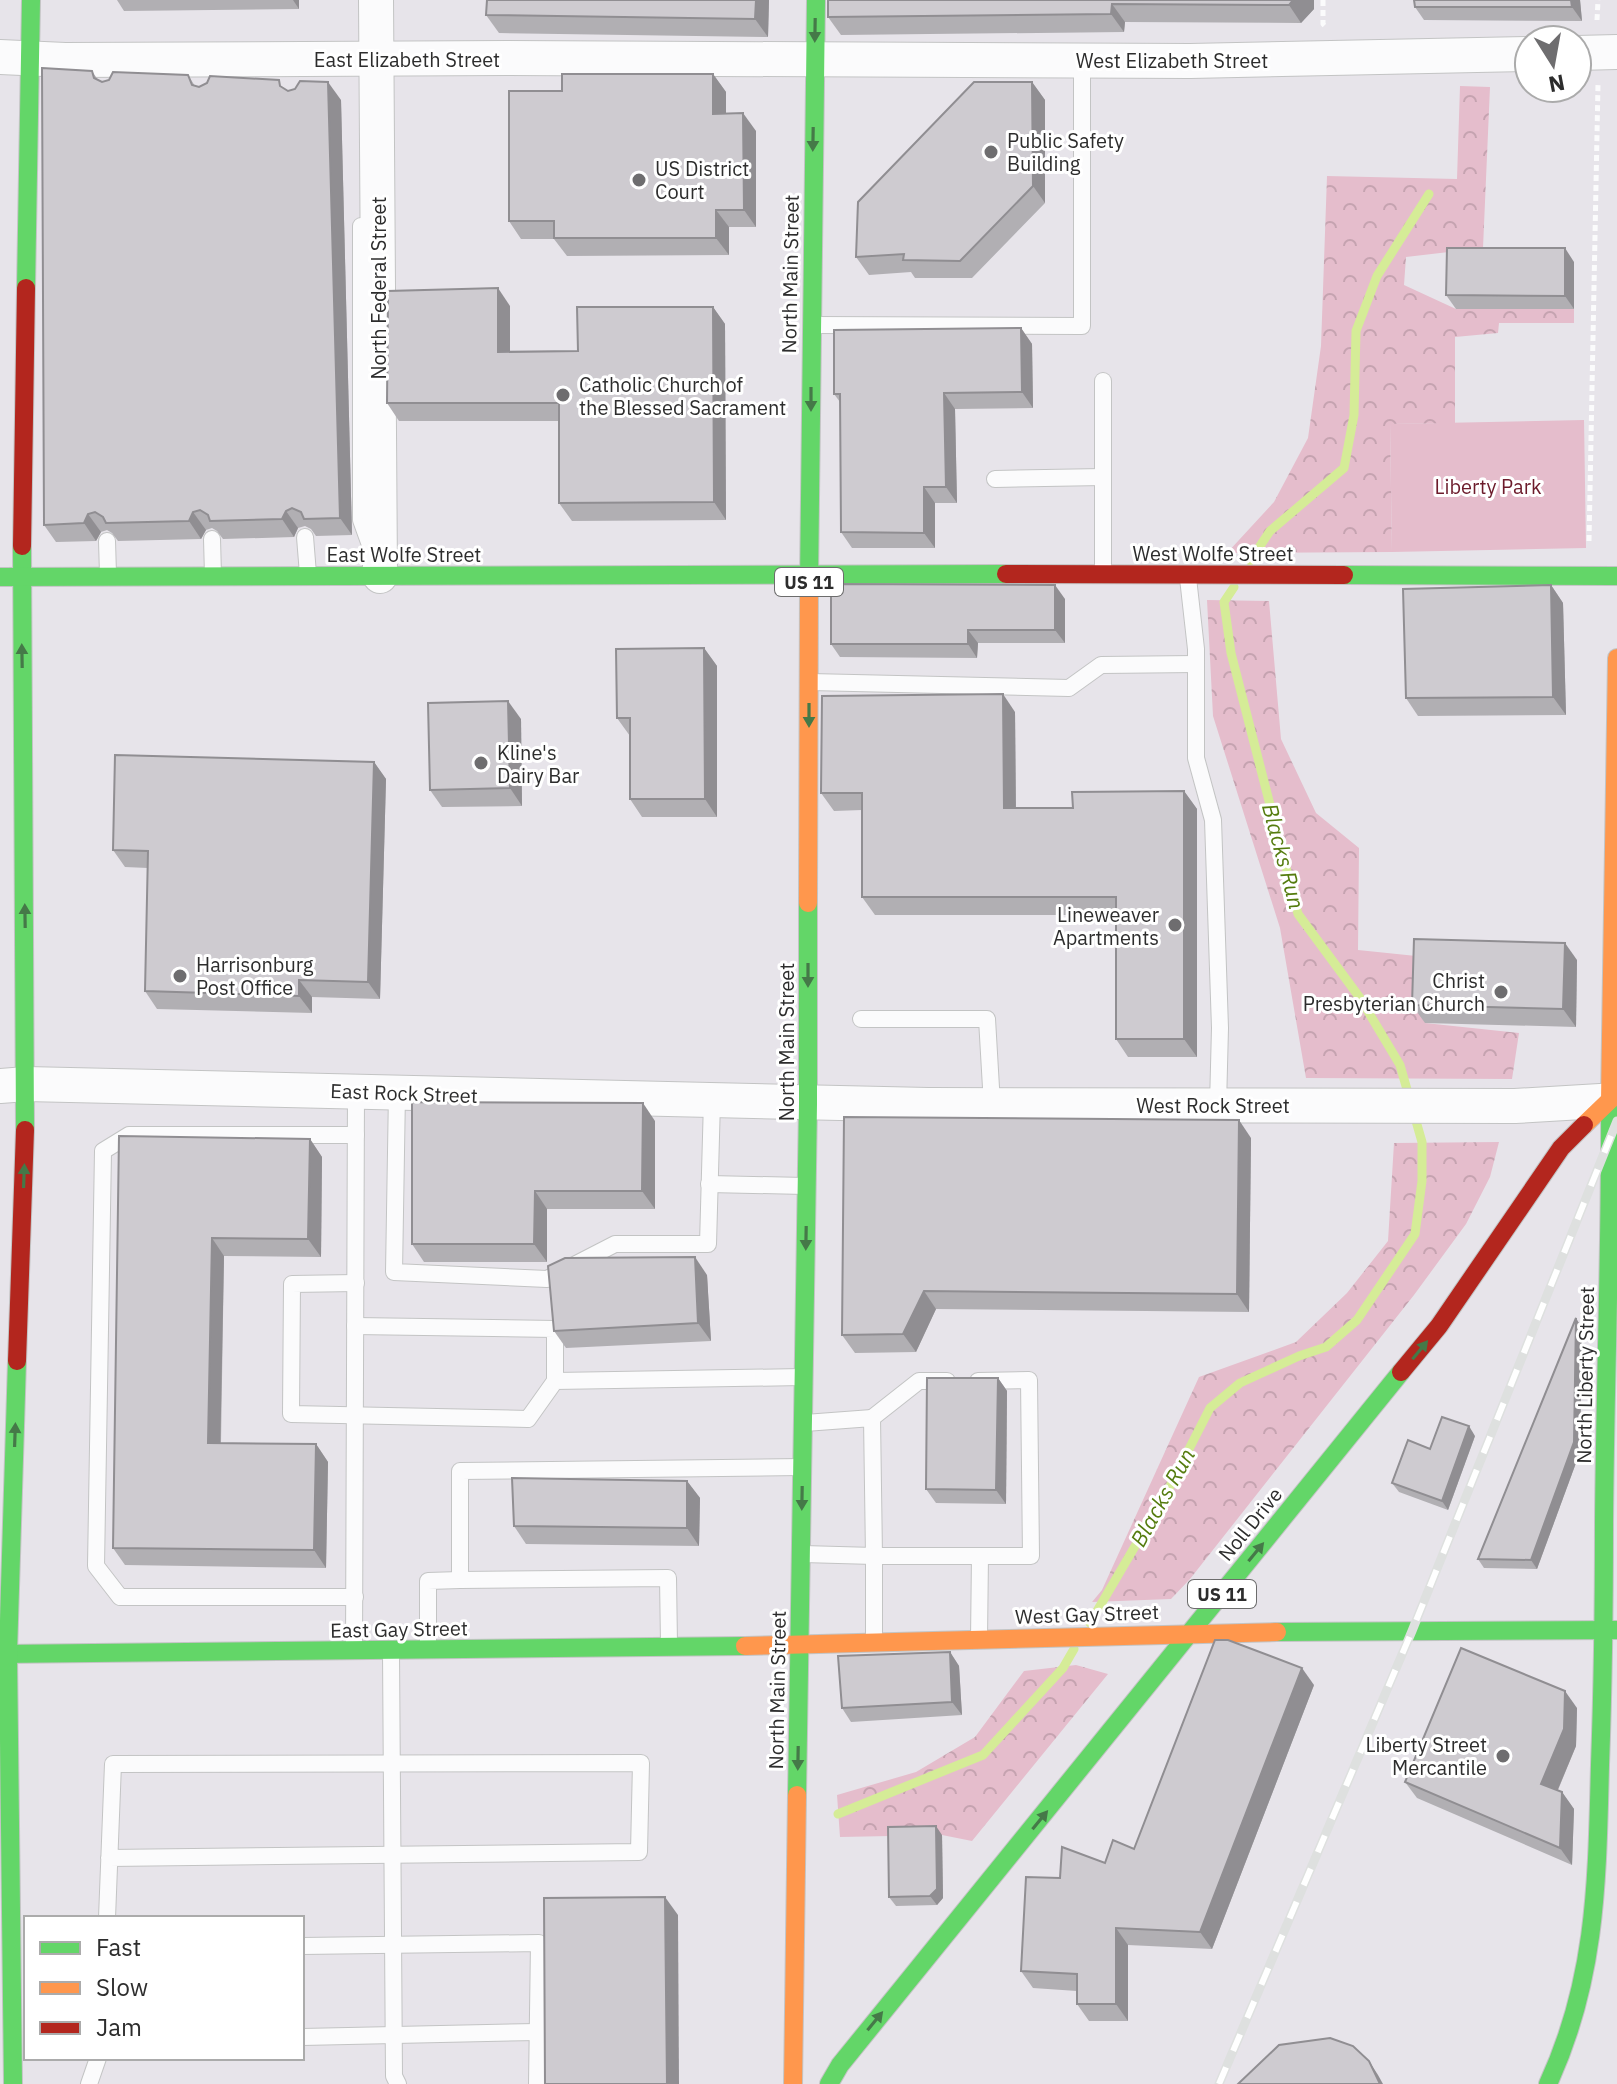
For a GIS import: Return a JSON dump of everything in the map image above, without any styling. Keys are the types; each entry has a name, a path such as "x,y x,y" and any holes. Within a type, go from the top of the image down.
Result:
{"main road":[{"path":"13,2084 4,1654 21,577 15,57 31,0"},
{"name":"North Main Street","path":"793,2084 808,1104 809,573 816,0"},
{"name":"East Wolfe Street","path":"0,577 809,573"},
{"name":"West Wolfe Street","path":"809,573 1617,576"},
{"name":"North Liberty Street","path":"1548,2084 1582,1990 1591,1947 1611,1630 1617,658"},
{"name":"Noll Drive","path":"829,2084 849,2054 1439,1326 1561,1148 1613,1100"},
{"name":"West Gay Street","path":"799,1645 1192,1632 1611,1630"},
{"name":"East Gay Street","path":"4,1654 799,1645"}],"street":[{"name":"North Federal Street","path":"376,0 380,576"},
{"path":"1593,63 1617,52"},
{"name":"West Elizabeth Street","path":"814,61 1190,61 1513,54"},
{"name":"East Elizabeth Street","path":"15,57 114,67 303,66 376,59 814,61"},
{"name":"East Rock Street","path":"13,1085 808,1104"},
{"name":"West Rock Street","path":"808,1104 1444,1107 1613,1100"}],"lane":[{"path":"811,325 1082,326 1082,60"},
{"path":"1103,381 1103,574"},
{"path":"995,479 1103,477"},
{"path":"305,537 308,576"},
{"path":"212,539 213,576"},
{"path":"107,541 108,576"},
{"path":"1188,575 1196,664 1196,758 1213,820 1220,1028 1218,1105"},
{"path":"809,682 1069,688 1101,665 1196,664"},
{"path":"861,1019 987,1019 992,1105"},
{"path":"354,1652 356,1091"},
{"path":"397,1092 394,1272 547,1279 615,1244 708,1244 712,1101"},
{"path":"355,1597 120,1597 96,1566 103,1151 129,1135 356,1135"},
{"path":"709,1184 807,1186"},
{"path":"355,1326 555,1329 555,1381 528,1419 291,1414 292,1284 356,1283"},
{"path":"555,1381 804,1377"},
{"path":"801,1553 1031,1556 1029,1380 919,1381 872,1418 803,1423"},
{"path":"872,1418 874,1644"},
{"path":"460,1580 460,1471 802,1467"},
{"path":"979,1641 980,1556"},
{"path":"428,1650 428,1581 460,1580 668,1578 669,1647"},
{"path":"391,1650 394,2076 398,2084"},
{"path":"107,1916 109,1858 113,1764 641,1763 639,1852 109,1858"},
{"path":"1598,1862 1617,1862"},
{"path":"304,1946 539,1943 537,2084"},
{"path":"304,2037 537,2032"},
{"path":"89,2084 97,2060"}],"path":[{"path":"1323,0 1323,24 1329,30"},
{"path":"1589,557 1598,84 1593,79"}],"green space":[{"path":"1460,86 1490,87 1483,248 1406,257 1404,285 1456,309 1574,309 1574,323 1499,323 1498,333 1455,337 1455,423 1390,424 1392,552 1227,553 1274,502 1308,438 1321,346 1327,176 1457,179"},
{"name":"Liberty Park","path":"1584,420 1586,548 1392,552 1390,424"},
{"path":"1207,600 1269,601 1281,739 1316,813 1359,848 1358,950 1426,957 1425,1023 1519,1033 1512,1079 1306,1078 1280,928 1213,716"},
{"path":"1499,1142 1490,1177 1466,1224 1414,1295 1190,1579 1171,1599 1092,1602 1102,1590 1199,1377 1296,1342 1347,1293 1388,1241 1394,1143"},
{"path":"1076,1665 1108,1674 972,1841 942,1835 840,1837 837,1795 916,1772 975,1737 1024,1671"}],"building":[{"path":"487,0 756,0 755,19 486,15"},
{"path":"828,0 1293,0 1289,5 1112,4 1111,14 828,17"},
{"path":"1414,0 1571,0 1572,7 1415,7"},
{"path":"42,68 92,71 94,78 102,82 109,80 113,72 188,75 192,85 199,87 207,83 210,76 279,80 280,86 288,91 295,89 300,81 328,82 340,518 304,519 301,512 292,508 286,511 282,519 210,521 208,515 200,510 193,512 189,521 106,523 95,512 88,514 84,523 44,525"},
{"name":"US District Court","path":"562,74 713,74 713,114 743,113 744,210 716,210 716,238 554,238 554,221 509,221 509,91 562,91"},
{"name":"Public Safety Building","path":"974,82 1032,82 1033,186 960,261 903,260 904,254 856,257 858,202"},
{"path":"1447,248 1565,248 1565,296 1446,295"},
{"name":"Catholic Church of the Blessed Sacrament","path":"498,288 498,352 578,351 577,307 713,307 714,502 559,503 559,403 387,403 388,291"},
{"path":"1021,328 1022,392 944,393 946,487 924,487 924,533 841,532 840,394 834,394 834,330"},
{"path":"831,584 1055,585 1055,630 968,630 968,644 831,644"},
{"path":"1551,585 1553,697 1406,698 1403,589"},
{"path":"704,648 705,799 630,799 630,718 617,718 616,649"},
{"path":"1003,694 1004,808 1073,808 1072,792 1184,791 1184,1039 1116,1039 1116,897 862,897 862,793 821,793 822,696"},
{"name":"Kline's Dairy Bar","path":"508,701 510,788 430,790 428,703"},
{"path":"115,755 374,762 368,982 299,980 299,996 145,991 148,851 113,850"},
{"name":"Christ Presbyterian Church","path":"1414,939 1565,943 1563,1009 1412,1005"},
{"path":"412,1102 643,1103 642,1191 535,1191 534,1244 412,1244"},
{"path":"844,1117 1239,1120 1237,1294 924,1291 903,1334 842,1335"},
{"path":"119,1136 310,1139 308,1239 212,1238 208,1443 316,1444 314,1550 113,1548"},
{"path":"695,1257 698,1323 554,1331 548,1266 565,1258"},
{"path":"1576,1318 1574,1442 1531,1560 1478,1559"},
{"path":"927,1378 998,1378 996,1490 926,1489"},
{"path":"1442,1417 1469,1426 1442,1501 1392,1483 1408,1440 1430,1449"},
{"path":"512,1478 687,1481 687,1528 514,1526"},
{"path":"1215,1640 1228,1640 1302,1668 1200,1932 1116,1928 1116,2004 1077,2004 1077,1974 1021,1971 1026,1877 1060,1878 1062,1847 1105,1863 1113,1840 1134,1849"},
{"name":"Liberty Street Mercantile","path":"1461,1648 1565,1691 1564,1729 1541,1784 1562,1792 1560,1848 1405,1782"},
{"path":"950,1652 952,1702 842,1708 838,1656"},
{"path":"936,1826 937,1889 930,1896 889,1897 888,1827"},
{"path":"665,1897 667,2084 545,2084 544,1898"},
{"path":"1330,2038 1353,2046 1369,2061 1380,2084 1238,2084 1279,2045"}],"waterway":[{"name":"Blacks Run","path":"1250,561 1270,531 1344,468 1354,415 1356,331 1377,276 1429,194"},
{"name":"Blacks Run","path":"1234,587 1224,602 1231,653 1298,914 1360,998 1400,1065 1410,1100"},
{"name":"Blacks Run","path":"1090,1623 1168,1490 1210,1408 1240,1383 1326,1347 1357,1320 1415,1234 1422,1181 1422,1142 1414,1114"},
{"name":"Blacks Run","path":"838,1814 983,1755 1063,1668 1074,1649"}],"railway":[{"path":"1219,2084 1412,1631 1617,1121"}],"traffic: fast":[{"path":"26,288 31,0"},
{"path":"809,582 816,0"},
{"path":"22,546 25,1130"},
{"path":"0,577 1006,574"},
{"path":"1344,575 1617,576"},
{"path":"797,1795 808,1104 808,903"},
{"path":"1548,2084 1564,2045 1585,1967 1598,1848 1610,1100"},
{"path":"13,2084 8,1653 17,1361"},
{"path":"829,2084 840,2065 1401,1372"},
{"path":"1277,1632 1617,1630"},
{"path":"0,1654 745,1646"}],"traffic: slow":[{"path":"808,903 809,582"},
{"path":"1584,1125 1610,1100 1617,658"},
{"path":"745,1646 1277,1632"},
{"path":"793,2084 797,1795"}],"traffic: jam":[{"path":"22,546 26,288"},
{"path":"1006,574 1344,575"},
{"path":"1401,1372 1439,1326 1561,1148 1584,1125"},
{"path":"17,1361 25,1130"}],"place":[{"name":"Public Safety Building","path":"991,152"},
{"name":"US District Court","path":"639,180"},
{"name":"Catholic Church of the Blessed Sacrament","path":"563,395"},
{"name":"Kline's Dairy Bar","path":"481,763"},
{"name":"Lineweaver Apartments","path":"1175,925"},
{"name":"Harrisonburg Post Office","path":"180,976"},
{"name":"Christ Presbyterian Church","path":"1501,992"},
{"name":"Liberty Street Mercantile","path":"1503,1756"}]}
